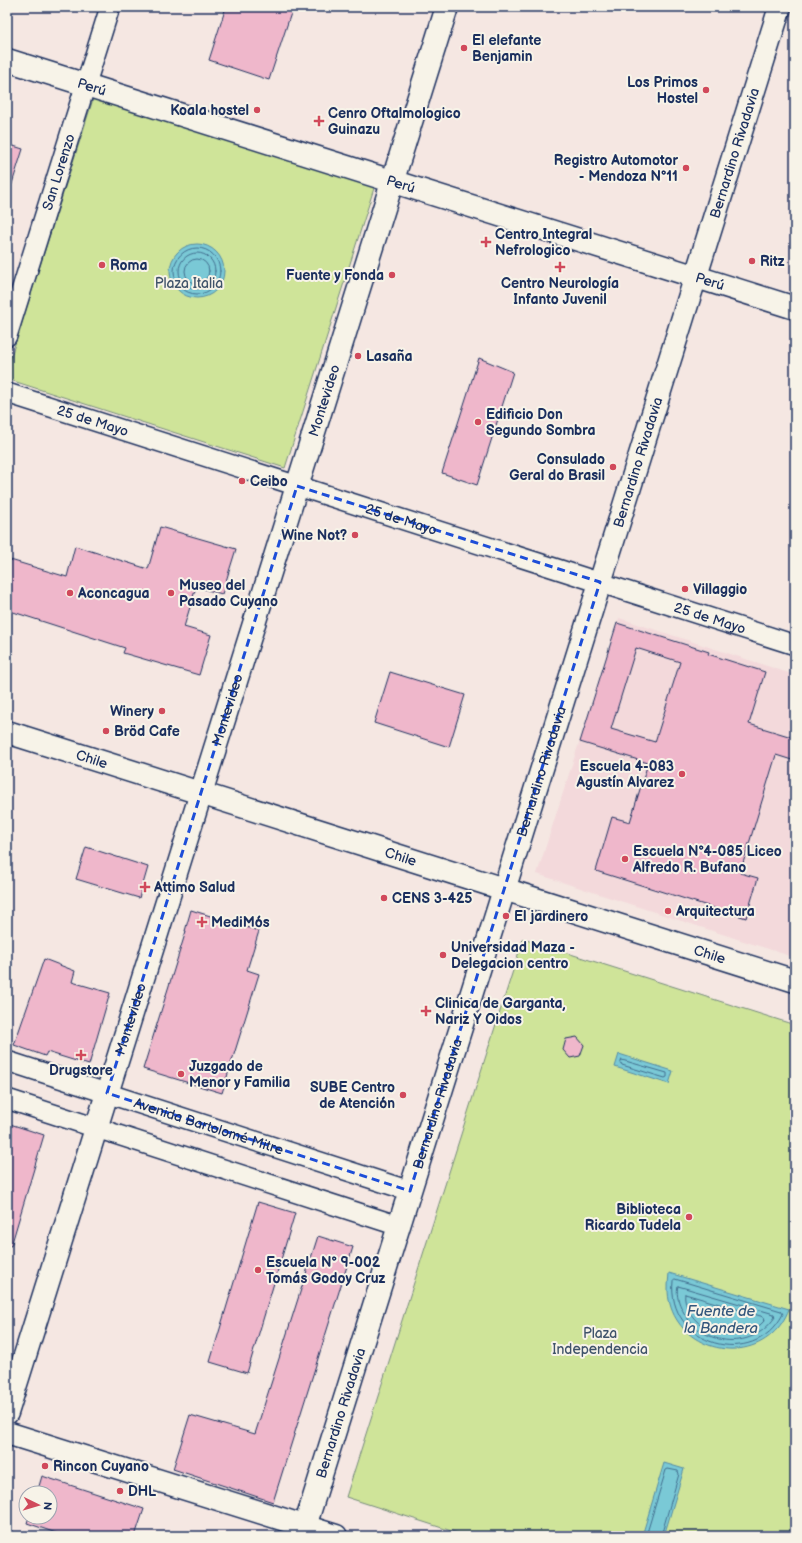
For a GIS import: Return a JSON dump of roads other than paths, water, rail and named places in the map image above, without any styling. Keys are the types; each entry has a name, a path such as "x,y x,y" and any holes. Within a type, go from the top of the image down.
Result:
{"street":[{"name":"San Lorenzo","path":"7,336 110,7"},
{"name":"Montevideo","path":"7,1413 448,7"},
{"name":"Bernardino Rivadavia","path":"303,1531 780,7"},
{"name":"Perú","path":"7,60 795,308"},
{"name":"25 de Mayo","path":"7,393 795,645"},
{"name":"Chile","path":"7,732 795,981"},
{"name":"Avenida Bartolomé Mitre","path":"7,1061 410,1191"},
{"path":"7,1099 399,1226"},
{"path":"7,1433 303,1531 336,1536"}],"water":[{"path":"192,244 202,244 212,248 220,256 224,266 224,276 220,286 212,294 202,298 192,298 182,294 174,286 170,276 170,266 174,256 182,248"},
{"path":"619,1054 673,1071 669,1084 615,1067"},
{"name":"Fuente de la Bandera","path":"669,1273 789,1309 777,1329 759,1343 744,1348 728,1349 713,1346 698,1340 686,1331 676,1319 668,1296"},
{"path":"664,1463 684,1469 664,1536 642,1536"}],"place":[{"name":"El elefante Benjamin","path":"464,48"},
{"name":"Los Primos Hostel","path":"706,90"},
{"name":"Koala hostel","path":"257,110"},
{"name":"Cenro Oftalmologico Guinazu","path":"319,121"},
{"name":"Registro Automotor - Mendoza N°11","path":"686,168"},
{"name":"Centro Integral Nefrologico","path":"486,242"},
{"name":"Ritz","path":"752,261"},
{"name":"Roma","path":"102,265"},
{"name":"Centro Neurología Infanto Juvenil","path":"560,267"},
{"name":"Fuente y Fonda","path":"392,275"},
{"name":"Lasaña","path":"358,356"},
{"name":"Edificio Don Segundo Sombra","path":"478,422"},
{"name":"Consulado Geral do Brasil","path":"613,467"},
{"name":"Ceibo","path":"242,481"},
{"name":"Wine Not?","path":"355,535"},
{"name":"Villaggio","path":"685,589"},
{"name":"Aconcagua","path":"70,593"},
{"name":"Museo del Pasado Cuyano","path":"171,593"},
{"name":"Winery","path":"162,711"},
{"name":"Bröd Cafe","path":"106,731"},
{"name":"Escuela 4-083 Agustín Alvarez","path":"682,774"},
{"name":"Escuela N°4-085 Liceo Alfredo R. Bufano","path":"625,859"},
{"name":"Attimo Salud","path":"145,887"},
{"name":"CENS 3-425","path":"384,898"},
{"name":"Arquitectura","path":"668,911"},
{"name":"El jardinero","path":"506,916"},
{"name":"MediMós","path":"202,922"},
{"name":"Universidad Maza - Delegacion centro","path":"443,955"},
{"name":"Clinica de Garganta, Nariz Y Oidos","path":"426,1011"},
{"name":"Drugstore","path":"81,1055"},
{"name":"Juzgado de Menor y Familia","path":"181,1074"},
{"name":"SUBE Centro de Atención","path":"403,1095"},
{"name":"Biblioteca Ricardo Tudela","path":"689,1217"},
{"name":"Escuela N° 9-002 Tomás Godoy Cruz","path":"258,1270"},
{"name":"Rincon Cuyano","path":"45,1466"},
{"name":"DHL","path":"120,1491"}],"park label":[{"name":"Plaza Italia","path":"189,283"},
{"name":"Plaza Independencia","path":"600,1342"}]}
